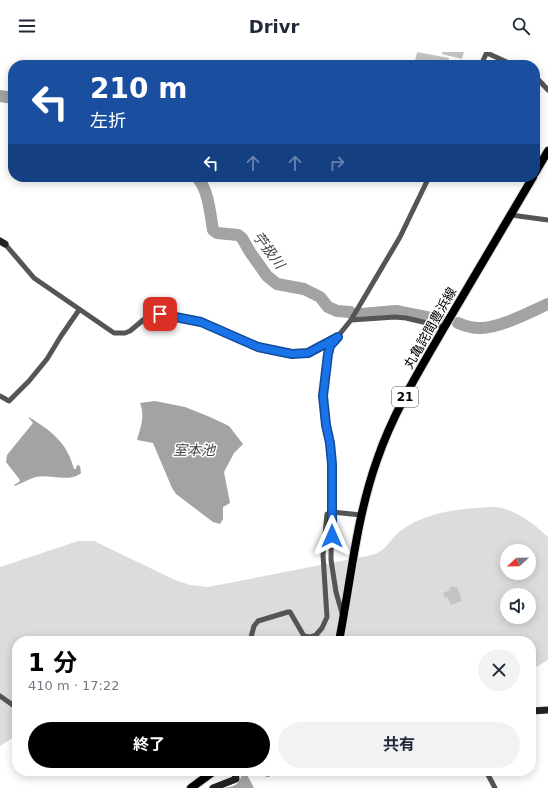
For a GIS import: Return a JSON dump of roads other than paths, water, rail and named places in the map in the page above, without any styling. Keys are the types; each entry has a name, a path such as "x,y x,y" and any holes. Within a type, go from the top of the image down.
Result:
{"main road":[{"path":"540,165 548,151"},
{"name":"丸亀詫間豊浜線","path":"340,636 361,515 367,489 389,429 444,327 530,182"},
{"path":"191,788 207,776"}],"street":[{"path":"487,52 503,60"},
{"path":"540,81 548,90"},
{"path":"344,618 336,592 332,560 332,464 323,396 328,354 330,346 351,320 400,237 426,182"},
{"path":"511,215 548,220"},
{"path":"2,242 34,278 114,333 125,333 130,331 148,316 160,314 201,322 258,347 292,354 308,353 338,337"},
{"path":"0,396 9,402 29,381 47,359 79,310"},
{"path":"351,320 395,317 406,318 444,327"},
{"path":"313,636 316,635 322,628 327,617 323,555 326,514 332,512 361,515"},
{"path":"251,636 254,626 258,621 288,612 290,612 304,636"},
{"path":"0,696 12,704"},
{"path":"536,711 548,710"},
{"path":"213,788 236,779 236,776"},
{"path":"489,776 496,788"}],"water":[{"name":"室本池","path":"155,401 185,407 229,426 243,444 234,453 224,472 230,503 223,507 223,519 220,524 213,522 176,494 153,443 137,440 142,417 140,403"},
{"path":"29,417 57,438 67,451 74,469 76,469 77,465 80,466 81,473 76,476 65,478 41,476 15,486 14,485 20,480 6,462 7,455 33,423"},
{"path":"241,776 248,776 254,788 224,788 237,784"}],"waterway":[{"name":"苧扱川","path":"0,96 8,97"},
{"name":"苧扱川","path":"200,182 207,195 213,230 217,233 238,235 242,238 267,276 277,284 304,289 320,297 328,307 337,311 350,312"},
{"name":"苧扱川","path":"458,323 468,327 487,328 504,323 548,304"},
{"name":"苧扱川","path":"361,314 396,311 441,320"}]}
